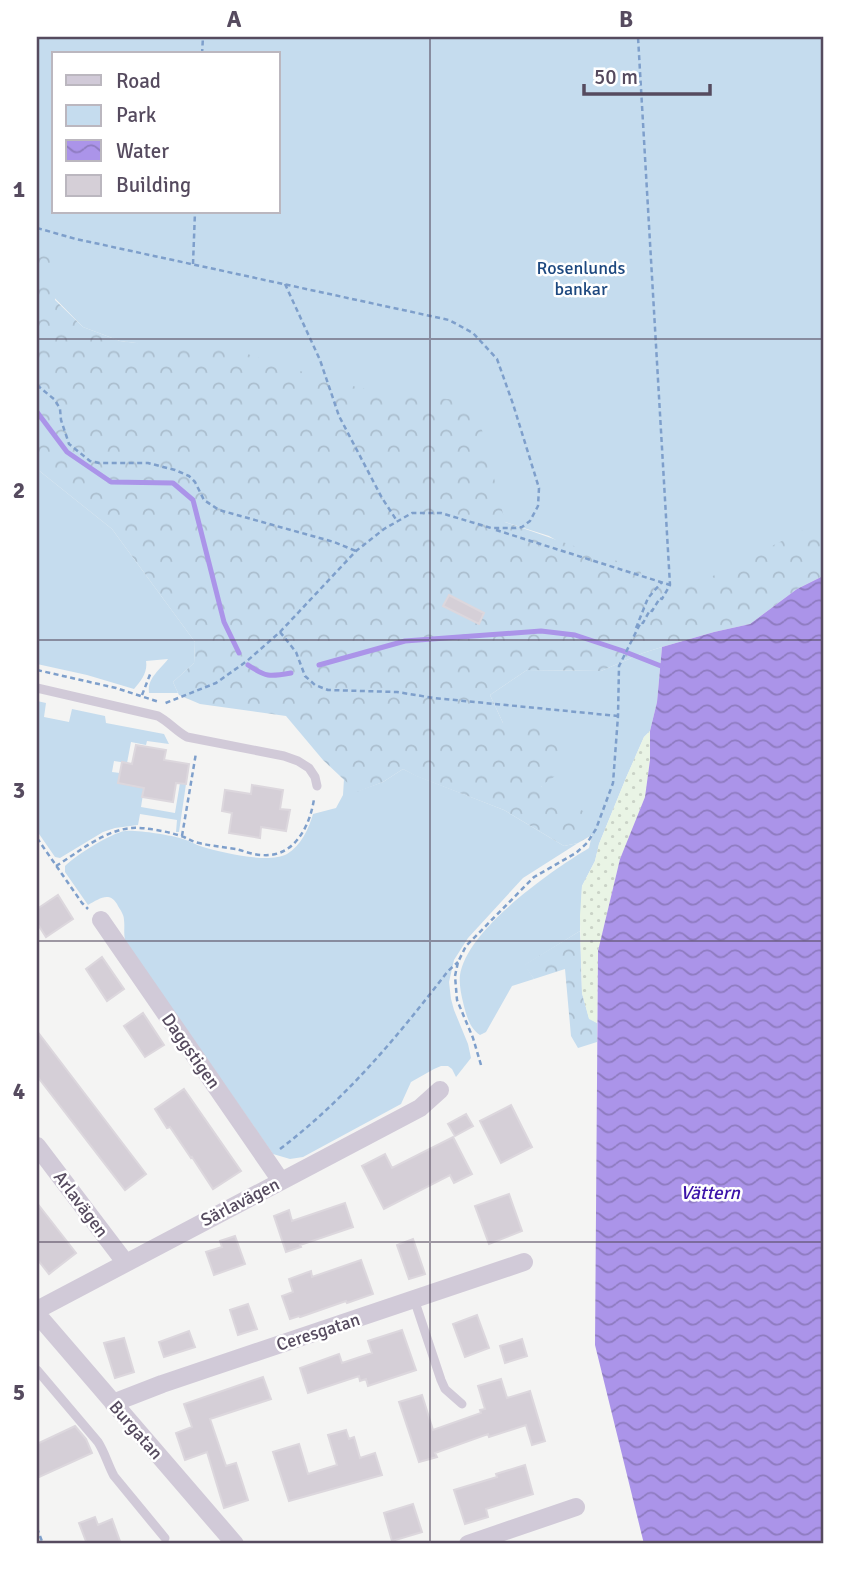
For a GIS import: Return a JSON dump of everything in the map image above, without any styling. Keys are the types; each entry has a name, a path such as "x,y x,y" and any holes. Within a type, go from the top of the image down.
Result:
{"street":[{"name":"Daggstigen","path":"101,920 281,1181"},
{"name":"Särlavägen","path":"37,1312 125,1262 420,1108 440,1090"},
{"name":"Arlavägen","path":"37,1146 125,1262"},
{"name":"Ceresgatan","path":"113,1403 524,1262"},
{"name":"Burgatan","path":"37,1312 235,1544"},
{"path":"468,1544 576,1507"}],"lane":[{"path":"37,688 158,716 187,737 284,756 309,768 317,786"},
{"path":"414,1299 445,1389 462,1404"},
{"path":"37,1370 98,1443 114,1476 165,1538"}],"path":[{"path":"481,1065 457,1000 455,976 458,962 466,947 534,877 576,853 596,829 613,783 619,666 641,622 643,623 660,598 662,599 670,585 638,37"},
{"path":"193,264 195,214"},
{"path":"37,228 76,239 449,320 473,333 497,359 539,488 538,506 530,521 522,527 491,528"},
{"path":"285,284 320,360 339,416 397,521"},
{"path":"37,385 55,400 60,409 69,444 90,461 148,463 175,470 195,482 204,500 219,510 334,542 356,551"},
{"path":"37,670 142,695 165,704 216,683 281,632 356,551 384,529 412,513 441,513 670,585"},
{"path":"634,636 649,598 662,583"},
{"path":"281,632 296,652 305,676 315,685 328,690 397,692 618,716"},
{"path":"142,695 151,671"},
{"path":"182,836 198,739"},
{"path":"56,866 106,835 118,830 140,828 182,836 196,843 262,856 272,855 295,844 305,829 312,813 317,786"},
{"path":"37,838 82,903 101,920"},
{"path":"267,1159 341,1098 458,962"},
{"path":"37,1528 43,1544"}],"green space":[{"name":"Rosenlunds bankar","path":"37,37 823,37 823,541 700,626 549,536 505,522 136,343 120,341 83,327 37,280"},
{"path":"37,241 54,260 55,300 83,327 120,341 238,351 328,380 369,390 456,400 482,430 505,522 640,569 644,585 672,590 703,581 823,520 823,576 797,589 750,624 662,647 601,671 527,670 490,695 503,723 551,730 562,749 558,774 541,786 593,817 592,835 578,843 564,846 504,810 403,769 383,782 357,792 323,760 286,716 200,704 179,695 173,682 194,663 195,642 112,529 37,469"},
{"path":"37,469 112,529 195,642 194,663 173,682 178,693 149,693 152,679 168,659 146,661 145,673 134,689 37,664"},
{"path":"662,647 657,702 650,731 644,737 626,778 599,844 595,861 582,886 580,931 525,965 534,979 512,986 486,1032 480,1035 468,1020 461,992 460,975 466,957 478,939 513,903 589,848 592,835 541,786 503,723 490,695 527,670 601,671"},
{"path":"37,701 46,703 44,717 69,722 72,709 105,716 106,723 164,734 169,744 147,741 146,745 131,742 127,763 114,761 112,772 120,773 144,788 141,807 175,813 180,783 186,784 179,832 176,832 177,820 140,814 138,825 103,832 60,858 55,857 37,831"},
{"path":"403,769 504,810 564,846 578,843 523,878 468,938 454,960 449,982 451,999 471,1058 456,1077 448,1066 441,1066 411,1082 401,1104 303,1157 290,1159 273,1154 126,943 124,918 117,904 107,897 88,905 65,872 65,866 111,836 125,831 170,836 234,854 258,858 279,857 292,851 300,842 313,814 336,808 343,795 344,779 358,791 383,782"},
{"path":"580,931 582,993 589,1018 597,1023 597,1042 578,1048 571,1036 565,969 534,979 524,965"}],"sand":[{"path":"650,731 650,760 645,797 620,859 598,951 597,1023 589,1019 582,993 582,886 595,861 599,844 626,778 644,737"}],"water":[{"name":"Vättern","path":"823,576 823,1544 644,1544 595,1345 598,951 620,859 645,797 650,760 650,731 657,702 662,647 750,624 797,589"}],"building":[{"path":"449,595 484,613 479,624 443,606"},
{"path":"136,745 166,750 164,760 189,764 186,784 176,783 173,802 142,797 144,788 118,783 122,762 132,764"},
{"path":"252,785 283,790 280,809 290,810 286,831 261,827 260,838 229,833 232,813 222,811 225,790 251,794"},
{"path":"58,895 73,919 46,937 37,923 37,909"},
{"path":"102,957 124,989 107,1001 86,969"},
{"path":"143,1013 164,1045 145,1057 124,1026"},
{"path":"37,1031 146,1174 125,1190 37,1076"},
{"path":"184,1089 241,1171 213,1189 155,1109"},
{"path":"511,1105 532,1147 501,1163 480,1121"},
{"path":"466,1114 473,1126 455,1136 448,1124"},
{"path":"453,1137 472,1174 454,1183 450,1175 384,1209 362,1166 385,1154 392,1168"},
{"path":"509,1194 522,1231 489,1244 475,1206"},
{"path":"37,1203 76,1253 49,1274 37,1259"},
{"path":"345,1203 353,1227 286,1252 274,1216 289,1210 292,1221"},
{"path":"235,1236 245,1264 214,1275 206,1252 222,1247 220,1241"},
{"path":"413,1239 425,1274 409,1279 397,1245"},
{"path":"361,1260 373,1294 290,1319 282,1296 293,1292 289,1279 311,1271 312,1277"},
{"path":"248,1304 257,1329 238,1335 230,1310"},
{"path":"477,1315 489,1348 465,1357 453,1324"},
{"path":"402,1330 416,1370 368,1386 366,1379 360,1381 359,1376 308,1393 300,1368 339,1354 342,1363 372,1353 368,1341"},
{"path":"189,1331 195,1347 164,1357 159,1342"},
{"path":"124,1338 134,1372 115,1378 104,1343"},
{"path":"522,1339 527,1356 505,1363 500,1346"},
{"path":"263,1377 271,1399 210,1419 226,1466 236,1463 248,1500 224,1508 207,1452 185,1460 176,1433 192,1427 184,1404"},
{"path":"501,1379 507,1398 530,1391 545,1441 532,1445 526,1425 489,1437 488,1434 435,1453 437,1457 419,1462 399,1402 422,1395 433,1430 481,1413 480,1410 485,1409 478,1386"},
{"path":"75,1426 86,1439 92,1453 37,1478 37,1444"},
{"path":"346,1430 349,1439 354,1437 360,1458 375,1453 382,1475 289,1501 273,1452 299,1444 308,1474 337,1465 328,1435"},
{"path":"525,1465 533,1494 486,1509 488,1517 465,1524 454,1490"},
{"path":"413,1504 422,1532 392,1541 384,1513"},
{"path":"95,1517 98,1525 112,1519 121,1544 87,1544 79,1523"}],"waterway":[{"path":"37,412 67,452 111,482 173,483 193,500 224,622 239,653"},
{"path":"319,665 405,641 541,631 575,635 661,666"},
{"path":"248,665 268,675 291,673"}]}
